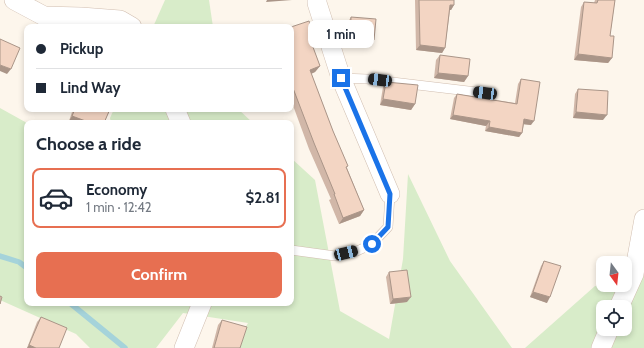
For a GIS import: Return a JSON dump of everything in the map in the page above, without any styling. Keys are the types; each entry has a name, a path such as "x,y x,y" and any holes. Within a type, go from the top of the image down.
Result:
{"street":[{"path":"14,0 44,16 120,20 127,24"},
{"path":"317,0 341,78 390,194"},
{"path":"622,300 634,274 644,219"},
{"path":"184,348 201,306"},
{"path":"601,348 606,336"}],"lane":[{"path":"341,78 367,79 485,93"},
{"path":"294,250 335,256 357,251 372,244 388,227 390,194"}],"green space":[{"path":"165,0 209,0 213,24 154,24"},
{"path":"0,108 24,121 24,306 294,306 294,161 315,180 340,311 389,339 403,259 408,174 450,261 512,348 233,348 248,323 183,313 156,348 90,348 76,334 0,300"},
{"path":"113,112 241,112 250,120 110,120"},
{"path":"644,276 644,348 525,348 595,286 596,292 632,292 632,279"}],"building":[{"path":"419,0 454,0 454,5 450,5 445,48 420,45"},
{"path":"598,0 615,0 610,36 614,36 612,58 578,54 584,2 597,3"},
{"path":"351,17 376,19 374,40 350,38"},
{"path":"309,21 315,37 310,39 320,66 310,70 348,166 346,167 364,210 343,218 294,91 294,26"},
{"path":"0,39 20,48 11,69 0,65"},
{"path":"440,55 470,59 468,76 438,73"},
{"path":"521,79 540,82 534,121 524,119 522,133 489,127 490,121 453,115 457,94 517,104"},
{"path":"386,82 418,85 415,104 383,99"},
{"path":"578,89 608,91 607,115 576,112"},
{"path":"74,112 109,112 105,120 83,120 72,116"},
{"path":"544,261 561,266 550,297 533,292"},
{"path":"407,270 411,297 393,299 389,272"},
{"path":"41,317 67,328 59,348 36,348 29,345"},
{"path":"222,320 247,327 240,348 214,348"}],"waterway":[{"path":"0,256 19,262 24,266"},
{"path":"74,306 125,348"}],"route":[{"path":"341,78 390,194 388,227 372,244"}]}
